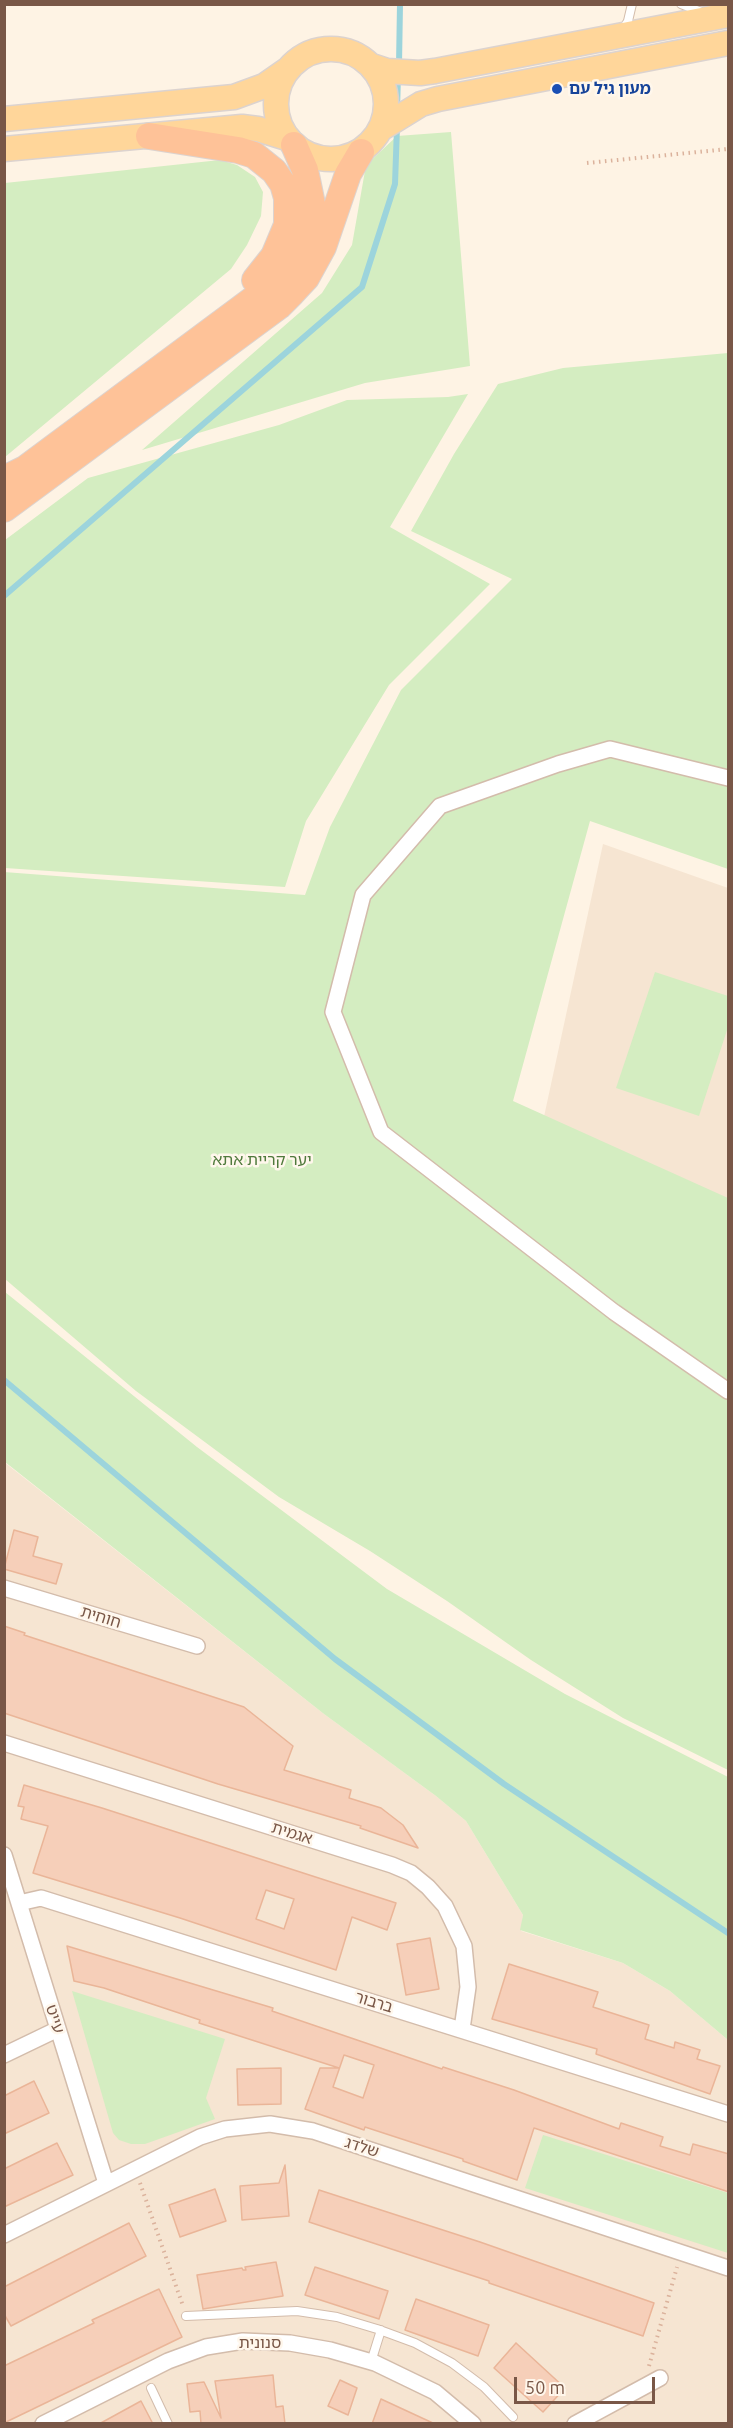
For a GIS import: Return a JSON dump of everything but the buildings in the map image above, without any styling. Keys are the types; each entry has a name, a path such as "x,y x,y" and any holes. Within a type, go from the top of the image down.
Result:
{"highway":[{"path":"149,136 238,150 254,155 274,171 283,184 287,198 287,225 267,268 177,356"},
{"path":"4,479 25,469 255,298 285,271 304,241 312,204 304,170 291,142"},
{"path":"4,509 279,306 306,278 323,247 345,182 361,152"}],"main road":[{"path":"372,66 420,73 722,16"},
{"path":"382,128 421,104 438,99 729,43"},
{"path":"4,119 234,97 264,86 305,56 322,50 340,50 357,55 372,66 381,80 386,95 387,112 382,128 373,141 361,152 345,159 326,160 309,155 291,142 258,129 242,127 4,148"},
{"path":"291,66 281,81 276,95 276,110 280,125 291,142"}],"street":[{"path":"729,777 610,749 558,764 440,806 363,895 333,1012 381,1132 614,1312 729,1391"},
{"name":"חוחית","path":"4,1588 197,1646"},
{"name":"אגמית","path":"4,1743 392,1865 411,1873 445,1906 464,1946 468,1987 462,2029"},
{"name":"עייט","path":"4,1855 8,1881 19,1903 106,2183"},
{"name":"ברבור","path":"19,1903 41,1898 729,2114"},
{"path":"4,2055 58,2029"},
{"name":"שלדג","path":"4,2235 200,2137 225,2129 270,2124 313,2131 729,2268"},
{"name":"סנונית","path":"43,2424 168,2361 206,2347 243,2341 290,2343 330,2350 371,2362 435,2392 473,2424"},
{"path":"575,2424 658,2379"}],"lane":[{"path":"619,36 628,21 632,4"},
{"path":"681,4 722,16"},
{"path":"186,2316 297,2311 337,2317 381,2330 415,2343 452,2363 484,2386 513,2417"},
{"path":"371,2362 381,2330"},
{"path":"151,2388 168,2424"}],"path":[{"path":"587,163 729,149"},
{"path":"135,2169 186,2316"},
{"path":"658,2379 648,2364 681,2252"}],"shaded area":[{"path":"603,844 728,888 728,1264 537,1149"},
{"path":"4,1462 324,1714 436,1796 466,1821 523,1915 521,1931 623,1963 670,1991 728,2040 728,2423 5,2423"}],"green space":[{"path":"451,132 470,366 365,383 142,450 322,293 352,245 366,165 397,136"},
{"path":"220,160 237,165 255,177 263,192 261,216 247,245 231,269 5,457 5,183"},
{"name":"יער קריית אתא","path":"728,353 728,869 590,821 513,1101 728,1198 728,1770 623,1718 531,1660 370,1551 279,1497 136,1391 5,1279 4,872 305,895 330,827 401,690 512,579 411,531 454,454 498,384 563,368"},
{"path":"468,394 390,527 490,584 389,685 306,821 285,887 5,868 5,540 88,478 279,425 347,400 448,397"},
{"path":"655,972 728,996 728,1027 699,1116 616,1088"},
{"path":"5,1292 197,1447 387,1589 565,1694 728,1777 728,2040 670,1991 623,1963 520,1930 523,1915 466,1821 436,1796 324,1714 5,1462"},
{"path":"72,1991 225,2039 206,2098 215,2119 145,2144 131,2144 119,2140 113,2133"},
{"path":"543,2135 728,2193 728,2253 525,2188"}],"waterway":[{"path":"399,65 400,4"},
{"path":"397,110 398,76"},
{"path":"4,596 362,287 395,184 397,127"},
{"path":"4,1380 335,1659 504,1784 728,1933"}],"place":[{"name":"מעון גיל עם","path":"557,89"}]}
